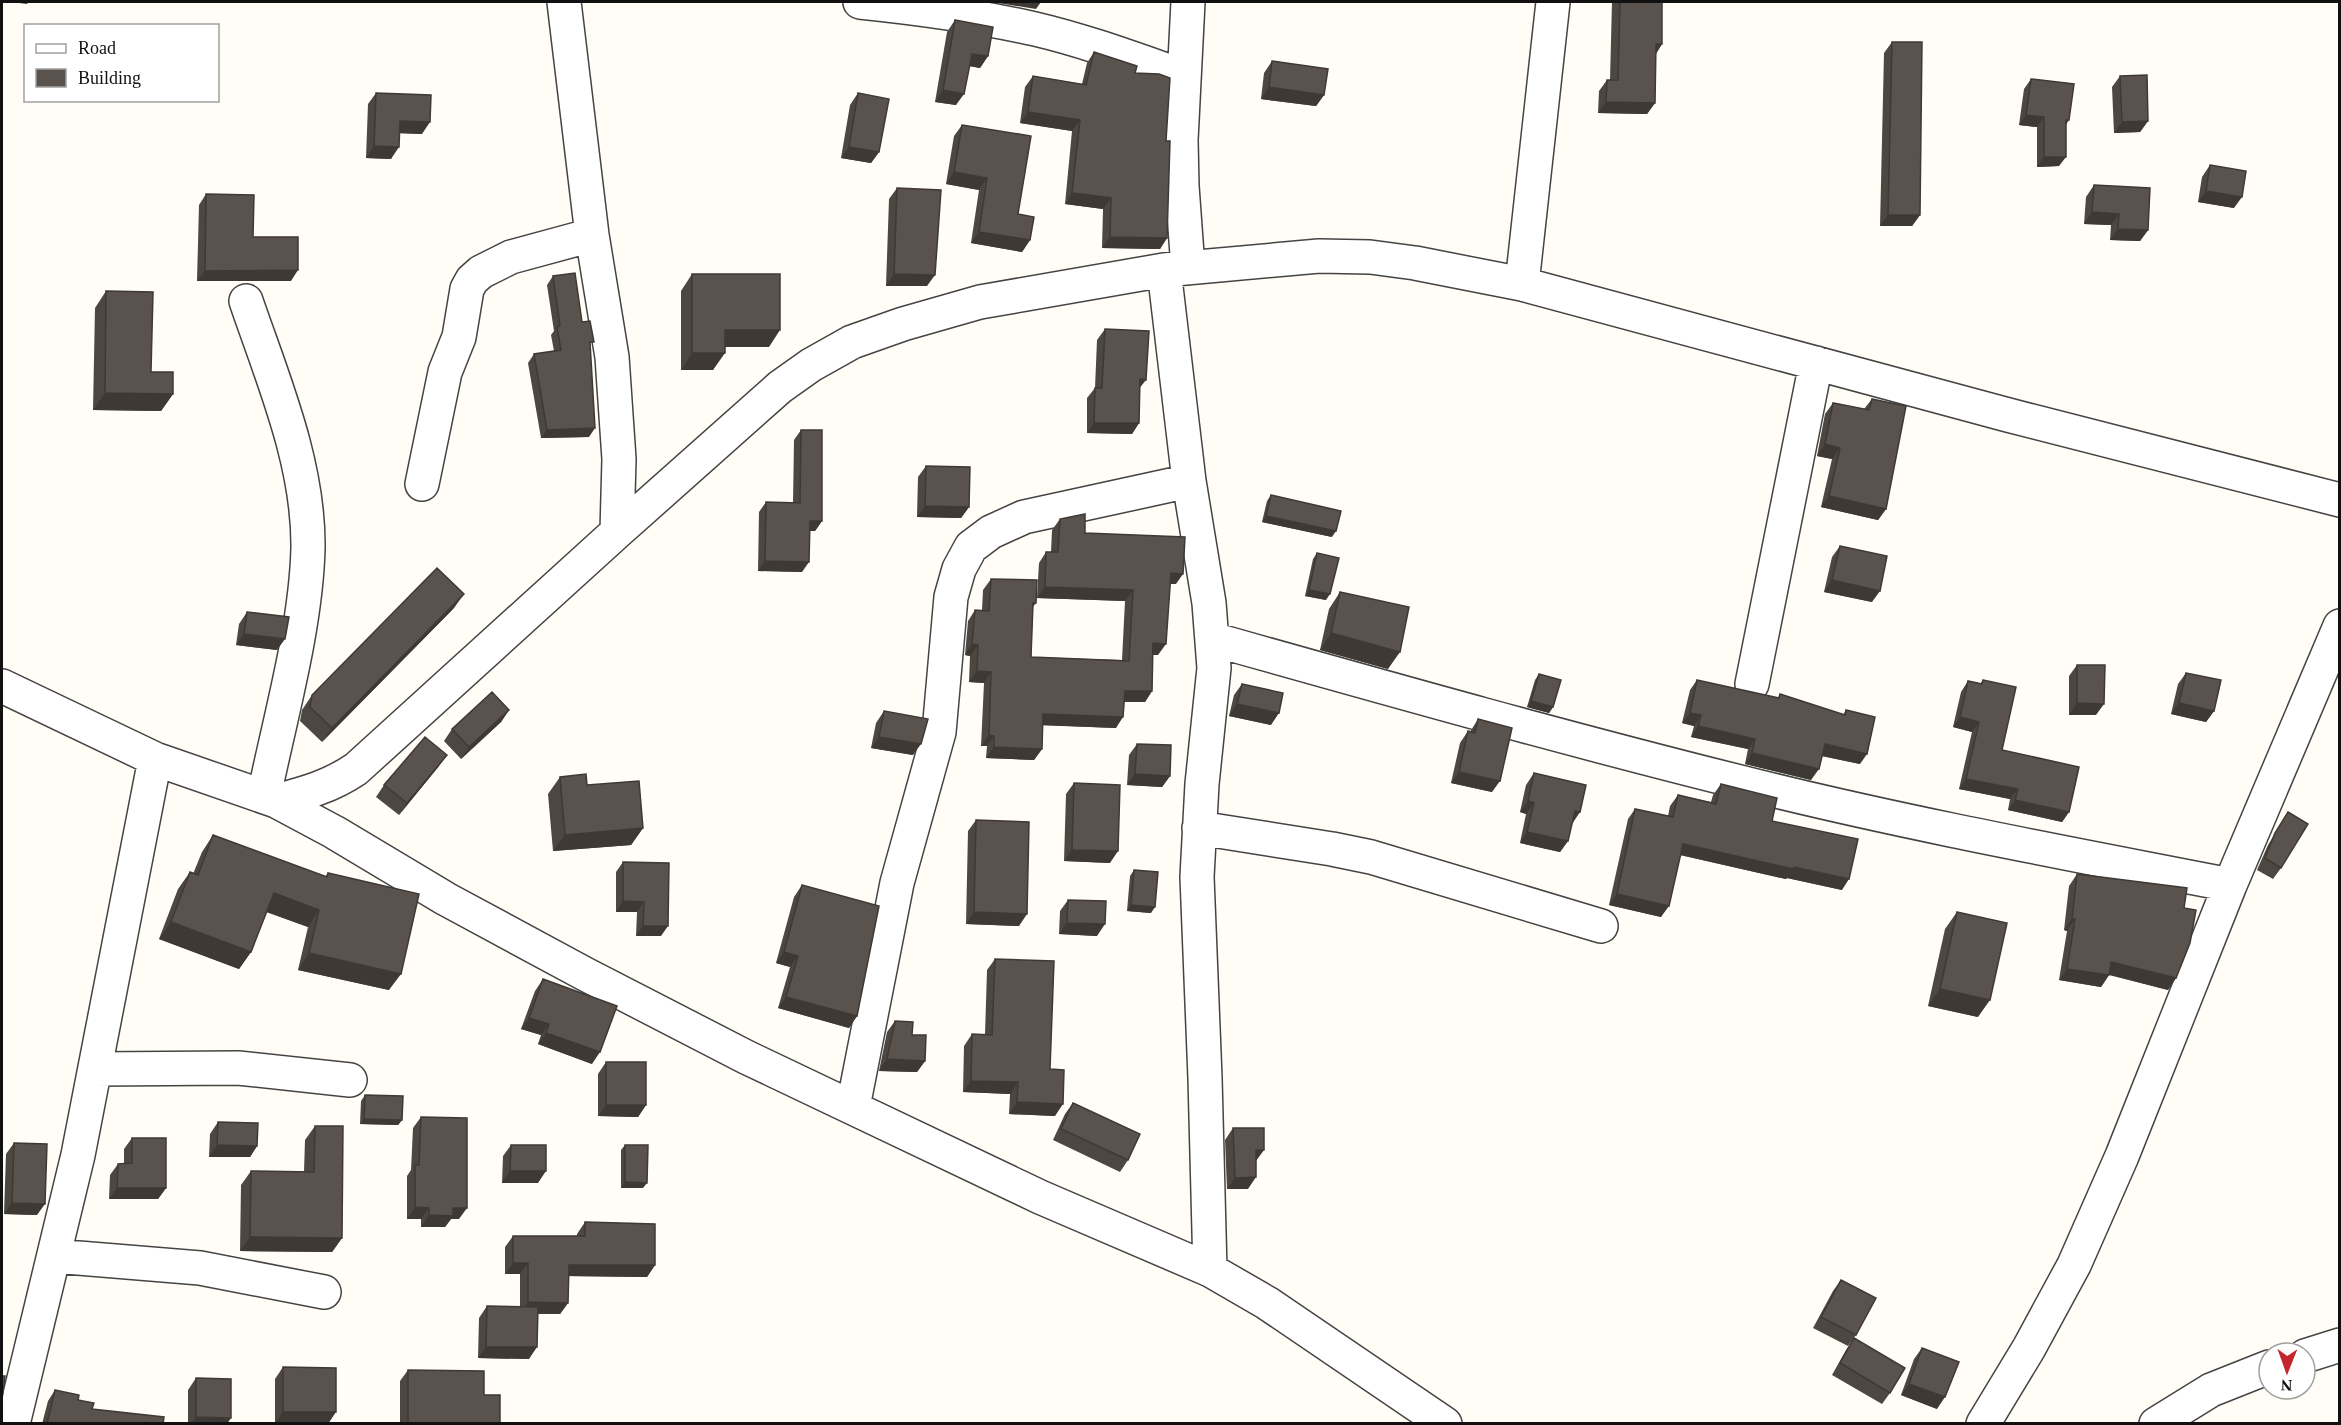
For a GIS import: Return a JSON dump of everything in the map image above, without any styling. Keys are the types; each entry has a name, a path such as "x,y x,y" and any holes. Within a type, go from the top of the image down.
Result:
{"street":[{"path":"564,2 592,235 612,357 619,459 617,532"},
{"path":"860,2 918,8 1035,29 1089,44 1183,76"},
{"path":"1188,2 1183,76 1182,186 1176,269 1189,481 1209,603 1212,639 1212,698 1199,828 1197,877 1206,1078 1210,1270"},
{"path":"1522,284 1553,2"},
{"path":"422,484 445,372 459,337 467,289 472,280 481,272 511,257 592,235"},
{"path":"270,798 316,790 338,781 356,769 780,387 811,365 852,342 903,324 980,302 1176,269 1319,256 1370,257 1415,263 1522,284 2008,415 2340,500"},
{"path":"246,301 296,454 305,506 308,547 305,588 270,798"},
{"path":"1752,684 1816,363"},
{"path":"853,1107 897,884 939,732 951,597 959,569 971,547 991,532 1024,517 1189,481"},
{"path":"1983,1424 2029,1348 2074,1265 2122,1156 2230,885 2340,626"},
{"path":"1212,639 1508,722 1758,786 1943,829 2230,885"},
{"path":"2,686 156,759 270,798 334,832 446,899 575,969 746,1057 1040,1197 1210,1270 1268,1304 1445,1424"},
{"path":"13,1424 78,1155 156,759"},
{"path":"1199,828 1371,857 1601,926"},
{"path":"95,1069 238,1068 350,1080"},
{"path":"54,1256 200,1268 324,1292"},
{"path":"2317,1352 2340,1345"},
{"path":"2156,1424 2211,1390 2257,1372"}],"building":[{"path":"1620,2 1662,2 1662,44 1656,44 1655,103 1606,102 1607,80 1618,80"},
{"path":"955,20 993,27 988,56 972,54 964,94 943,90"},
{"path":"1892,42 1922,42 1920,215 1888,215"},
{"path":"1094,52 1137,66 1135,73 1159,74 1170,78 1166,141 1170,141 1167,238 1110,237 1111,198 1072,193 1080,120 1028,112 1033,76 1086,85"},
{"path":"1272,61 1328,69 1324,95 1269,87"},
{"path":"2147,75 2148,121 2122,122 2120,76"},
{"path":"2031,79 2074,84 2069,120 2066,120 2066,157 2044,157 2044,117 2026,115"},
{"path":"376,93 431,95 430,122 400,121 399,147 374,146"},
{"path":"858,93 889,99 879,152 849,147"},
{"path":"962,125 1031,136 1018,214 1034,217 1030,240 979,232 987,178 954,172"},
{"path":"2210,165 2246,171 2242,197 2206,191"},
{"path":"2094,185 2150,188 2148,230 2118,229 2119,214 2092,212"},
{"path":"897,188 941,190 935,275 894,274"},
{"path":"206,194 254,195 253,237 298,237 298,270 205,271"},
{"path":"575,273 582,322 590,321 594,342 590,342 595,428 547,430 534,354 561,350 553,276"},
{"path":"692,274 780,274 780,330 725,330 725,353 692,353"},
{"path":"106,291 153,292 151,372 173,372 173,394 105,393"},
{"path":"1105,329 1149,331 1146,380 1140,379 1139,423 1094,423 1095,388 1102,388"},
{"path":"1872,399 1906,406 1886,509 1829,496 1840,448 1825,444 1833,403 1869,410"},
{"path":"801,430 822,430 822,521 810,521 809,562 765,561 766,502 800,503"},
{"path":"926,466 970,467 969,507 925,506"},
{"path":"1271,495 1341,511 1336,531 1266,516"},
{"path":"1085,514 1085,533 1185,537 1183,574 1171,573 1166,644 1153,643 1152,691 1125,691 1123,717 1043,714 1042,749 994,747 994,736 989,735 991,672 977,671 978,645 972,644 975,610 989,611 991,579 1037,580 1036,603 1033,603 1031,657 1129,661 1133,590 1045,587 1046,552 1058,552 1060,519"},
{"path":"1840,546 1887,556 1880,591 1832,580"},
{"path":"1317,553 1339,558 1330,594 1309,590"},
{"path":"437,568 464,594 332,728 310,707 312,695"},
{"path":"1340,592 1409,607 1400,652 1331,633"},
{"path":"247,612 289,617 285,639 244,634"},
{"path":"2077,665 2105,665 2104,704 2077,703"},
{"path":"2186,673 2221,680 2214,711 2179,703"},
{"path":"1539,674 1561,680 1553,707 1531,701"},
{"path":"1697,680 1779,698 1780,694 1845,715 1846,710 1875,717 1867,754 1825,744 1819,769 1752,753 1755,739 1698,726 1701,715 1690,713"},
{"path":"1983,680 2016,687 2002,750 2079,767 2069,812 2015,800 2018,789 1966,779 1979,722 1960,717 1968,681 1982,684"},
{"path":"1242,684 1283,693 1279,713 1237,704"},
{"path":"492,692 509,710 469,747 452,729"},
{"path":"884,711 928,719 921,744 879,737"},
{"path":"1478,719 1512,728 1500,781 1459,772 1468,731 1475,733"},
{"path":"425,737 447,755 407,803 384,785"},
{"path":"1137,744 1171,745 1170,776 1135,774"},
{"path":"1534,773 1586,785 1580,812 1575,811 1568,841 1527,832 1534,803 1528,801"},
{"path":"586,774 587,785 639,781 643,828 565,835 560,777"},
{"path":"1074,783 1120,785 1118,851 1072,850"},
{"path":"1721,784 1777,798 1772,821 1858,839 1849,879 1683,844 1669,906 1617,894 1635,809 1673,817 1678,795 1716,804"},
{"path":"2288,812 2308,824 2281,868 2265,858 2275,833"},
{"path":"976,820 1029,822 1027,914 974,912"},
{"path":"213,835 327,877 328,873 419,894 401,974 309,953 319,910 274,893 251,952 171,922 190,872 198,875"},
{"path":"623,862 669,863 668,926 643,926 644,902 623,901"},
{"path":"1134,870 1158,872 1155,907 1131,905"},
{"path":"2077,874 2187,888 2184,908 2196,910 2190,943 2176,978 2111,962 2109,975 2067,969 2075,919 2072,919"},
{"path":"802,885 879,906 857,1016 786,997 798,956 784,952"},
{"path":"1068,900 1106,901 1105,924 1067,923"},
{"path":"1957,912 2007,923 1990,1000 1940,989"},
{"path":"995,959 1054,961 1050,1069 1064,1070 1063,1104 1017,1102 1018,1082 971,1081 972,1034 992,1035"},
{"path":"543,979 617,1006 600,1052 546,1033 549,1024 529,1018"},
{"path":"895,1021 913,1022 912,1035 926,1035 925,1061 887,1059"},
{"path":"606,1062 646,1062 646,1105 606,1105"},
{"path":"365,1095 403,1096 402,1120 364,1119"},
{"path":"1073,1103 1140,1134 1128,1160 1061,1129"},
{"path":"421,1117 467,1118 467,1208 453,1208 453,1216 429,1215 429,1208 415,1207 415,1165 419,1165"},
{"path":"218,1122 258,1123 257,1146 217,1145"},
{"path":"315,1126 343,1126 342,1238 250,1237 251,1171 314,1172"},
{"path":"1233,1128 1264,1128 1264,1150 1256,1150 1256,1177 1235,1178"},
{"path":"132,1138 166,1138 166,1188 117,1188 118,1164 132,1163"},
{"path":"14,1143 47,1144 45,1204 12,1203"},
{"path":"511,1145 546,1145 546,1171 510,1171"},
{"path":"625,1145 648,1145 647,1183 625,1182"},
{"path":"585,1222 655,1224 655,1265 569,1265 568,1303 528,1302 528,1263 513,1263 513,1236 585,1236"},
{"path":"1841,1280 1876,1298 1856,1335 1821,1317"},
{"path":"487,1306 538,1307 537,1347 486,1347"},
{"path":"1854,1338 1905,1368 1890,1393 1840,1363"},
{"path":"1922,1348 1959,1362 1945,1397 1909,1384"},
{"path":"283,1367 336,1368 336,1412 283,1412"},
{"path":"408,1370 484,1371 484,1395 500,1395 500,1424 408,1424"},
{"path":"2,1376 5,1376 2,1400"},
{"path":"196,1378 231,1379 231,1418 196,1417"},
{"path":"55,1390 79,1395 78,1400 94,1403 92,1409 164,1417 163,1424 47,1424"}]}
